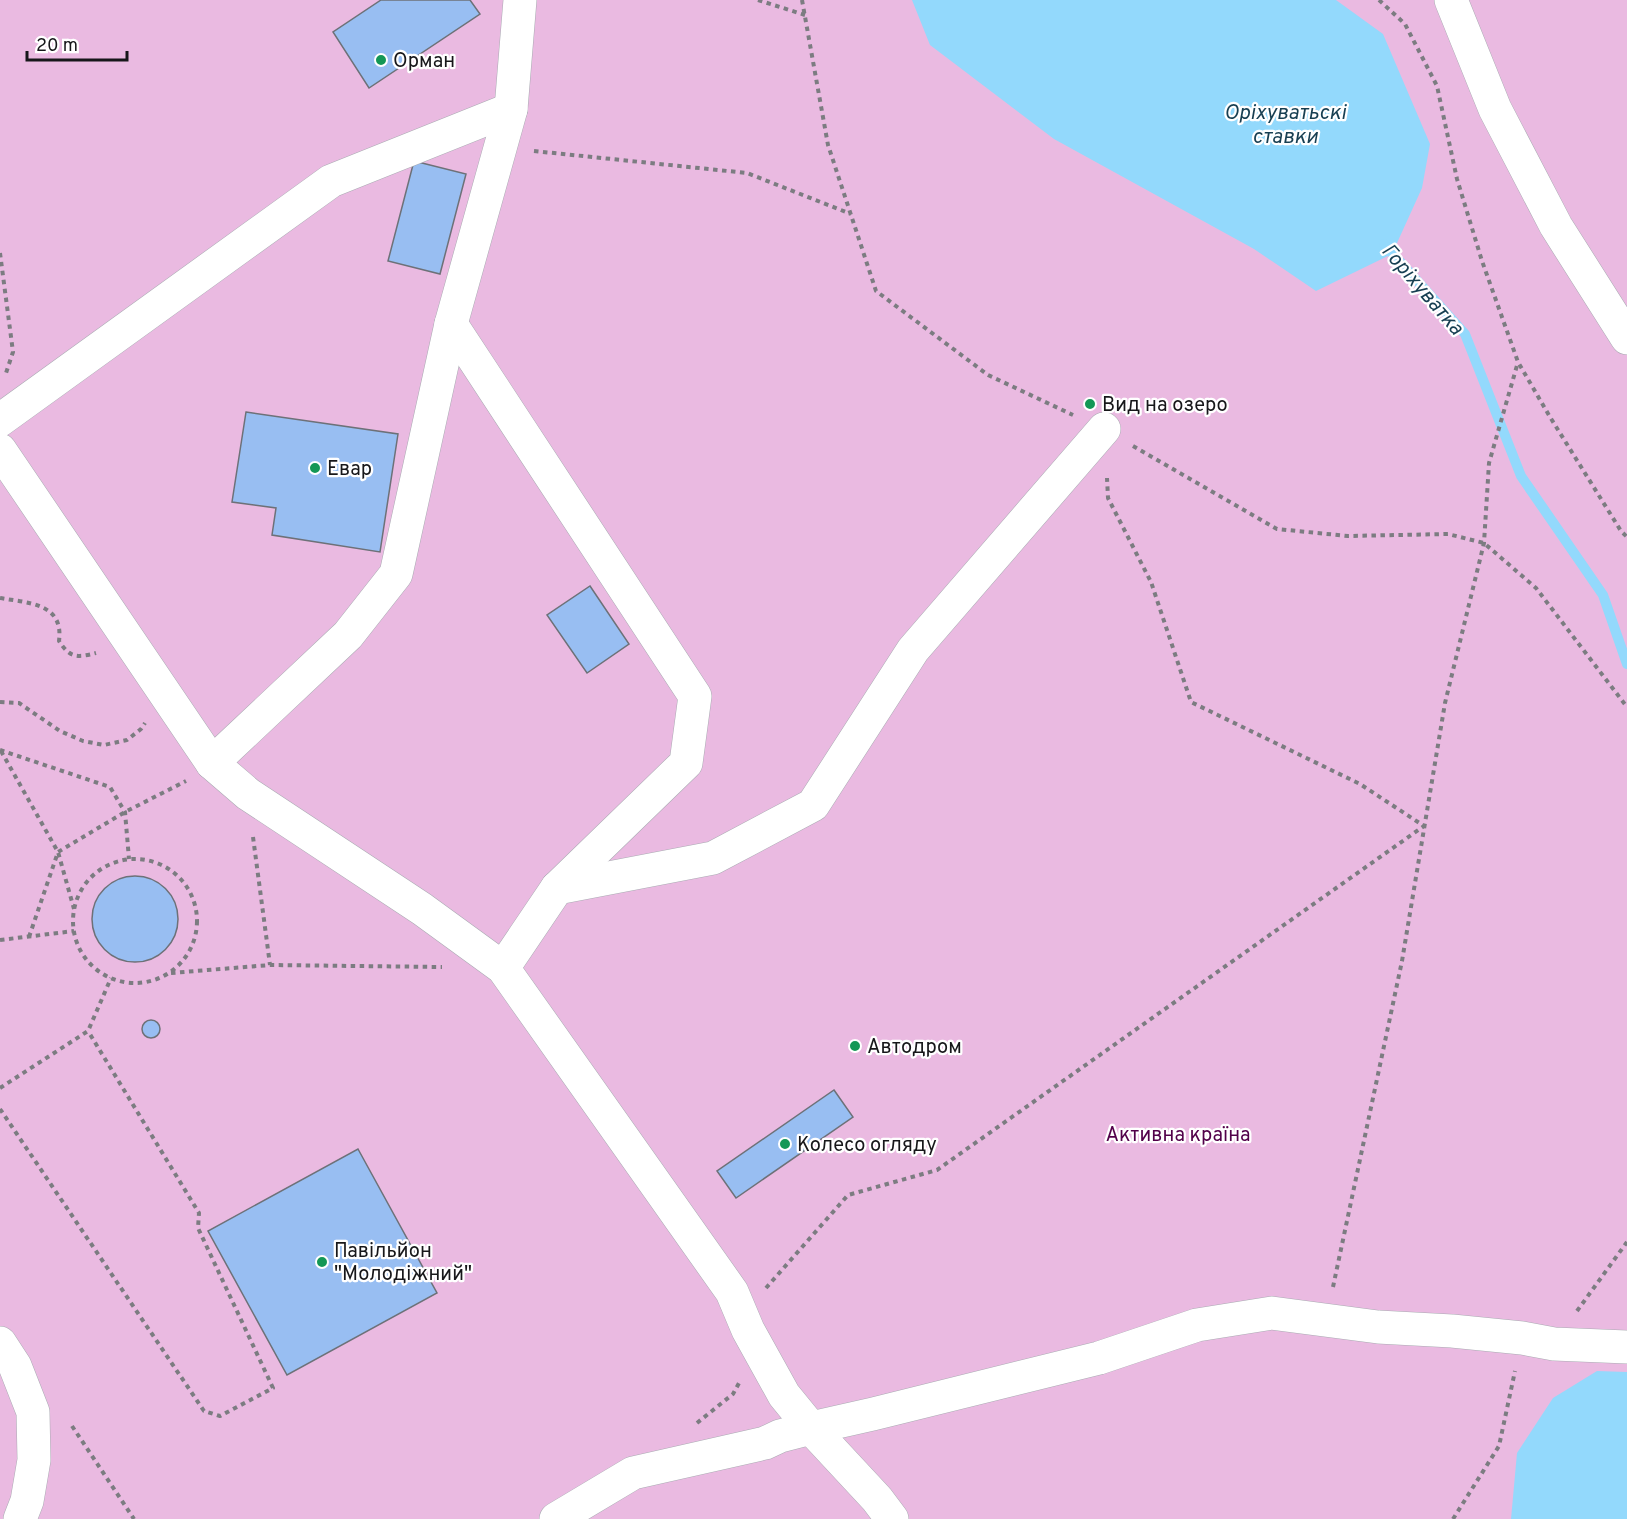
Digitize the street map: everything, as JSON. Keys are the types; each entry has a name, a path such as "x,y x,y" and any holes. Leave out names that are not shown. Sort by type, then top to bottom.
{"street":[{"path":"212,763 348,635 396,574 451,324 511,109 520,0"},
{"path":"1451,0 1495,109 1556,226 1627,338"},
{"path":"0,420 331,181 511,109"},
{"path":"451,324 695,696 686,763 557,888 503,968"},
{"path":"557,888 713,858 813,805 913,650 1104,429"},
{"path":"0,450 212,763 248,794 422,909 503,968 732,1292 758,1348 784,1395 811,1428 877,1499 892,1519"},
{"path":"556,1519 633,1473 765,1443 780,1436 811,1428 1099,1358 1197,1326 1272,1312 1378,1327 1452,1331 1538,1341 1627,1347"},
{"path":"0,1343 15,1365 33,1412 34,1460 27,1501 20,1519"}],"path":[{"path":"758,0 806,15"},
{"path":"802,0 828,145 876,291 988,375 1104,429 1277,529 1348,536 1448,534 1484,543 1536,588 1627,707"},
{"path":"1379,0 1405,24 1437,86 1457,179 1482,261 1518,362 1621,531 1627,537"},
{"path":"501,148 747,173 850,214"},
{"path":"0,253 13,352 3,380"},
{"path":"1326,1320 1402,961 1445,703 1484,543 1489,463 1518,362"},
{"path":"1104,429 1108,498 1151,582 1191,702 1360,784 1424,826"},
{"path":"0,598 31,603 45,609 56,618 60,630 59,641 66,652 79,657 100,651"},
{"path":"0,702 19,703 60,731 84,741 104,745 127,740 141,729 146,721"},
{"path":"0,750 110,787 125,812 129,859"},
{"path":"0,750 58,852 74,910 74,931 81,950 93,966 111,978 131,983 151,981 170,973 270,965 445,967"},
{"path":"29,937 58,852 125,812 192,778 212,763"},
{"path":"248,794 270,965"},
{"path":"742,1316 848,1195 937,1170 1424,826"},
{"path":"74,910 81,891 93,875 110,864 129,859 150,860 169,868 184,882 194,900 198,920 194,940 185,958 170,973"},
{"path":"0,940 74,931"},
{"path":"0,1088 88,1031 111,978"},
{"path":"0,1109 204,1411 220,1416 273,1388 198,1228 199,1213 88,1031"},
{"path":"1453,1519 1499,1446 1538,1341 1627,1242"},
{"path":"697,1423 733,1394 758,1348"},
{"path":"72,1426 134,1519"}],"green space":[{"name":"Активна країна","path":"0,0 1627,0 1627,1519 0,1519"}],"water":[{"name":"Оріхуватьскі ставки","path":"912,0 1336,0 1383,34 1430,144 1422,188 1392,254 1316,291 1254,249 1054,139 930,45"},
{"path":"1597,1371 1627,1372 1627,1519 1511,1519 1517,1453 1553,1398"}],"building":[{"name":"Орман","path":"381,0 470,0 480,14 369,88 333,32"},
{"path":"414,161 466,174 440,274 388,261"},
{"name":"Евар","path":"246,412 398,434 380,552 272,535 276,508 232,502"},
{"path":"590,586 629,644 587,673 547,615"},
{"path":"135,876 152,879 166,888 175,902 178,919 175,936 166,950 152,959 135,962 118,959 104,950 95,936 92,919 95,902 104,888 118,879"},
{"path":"147,1020 155,1020 160,1025 158,1036 147,1038 142,1033 142,1025"},
{"name":"Колесо огляду","path":"834,1090 853,1117 736,1198 717,1171"},
{"name":"Павільйон \"Молодіжний\"","path":"358,1149 437,1293 287,1375 208,1231"}],"waterway":[{"name":"Горіхуватка","path":"1384,244 1465,334 1521,476 1603,595 1627,664"}],"place":[{"name":"Орман","path":"381,60"},
{"name":"Вид на озеро","path":"1090,404"},
{"name":"Евар","path":"315,468"},
{"name":"Автодром","path":"855,1046"},
{"name":"Колесо огляду","path":"785,1144"},
{"name":"Павільйон \"Молодіжний\"","path":"322,1262"}]}
